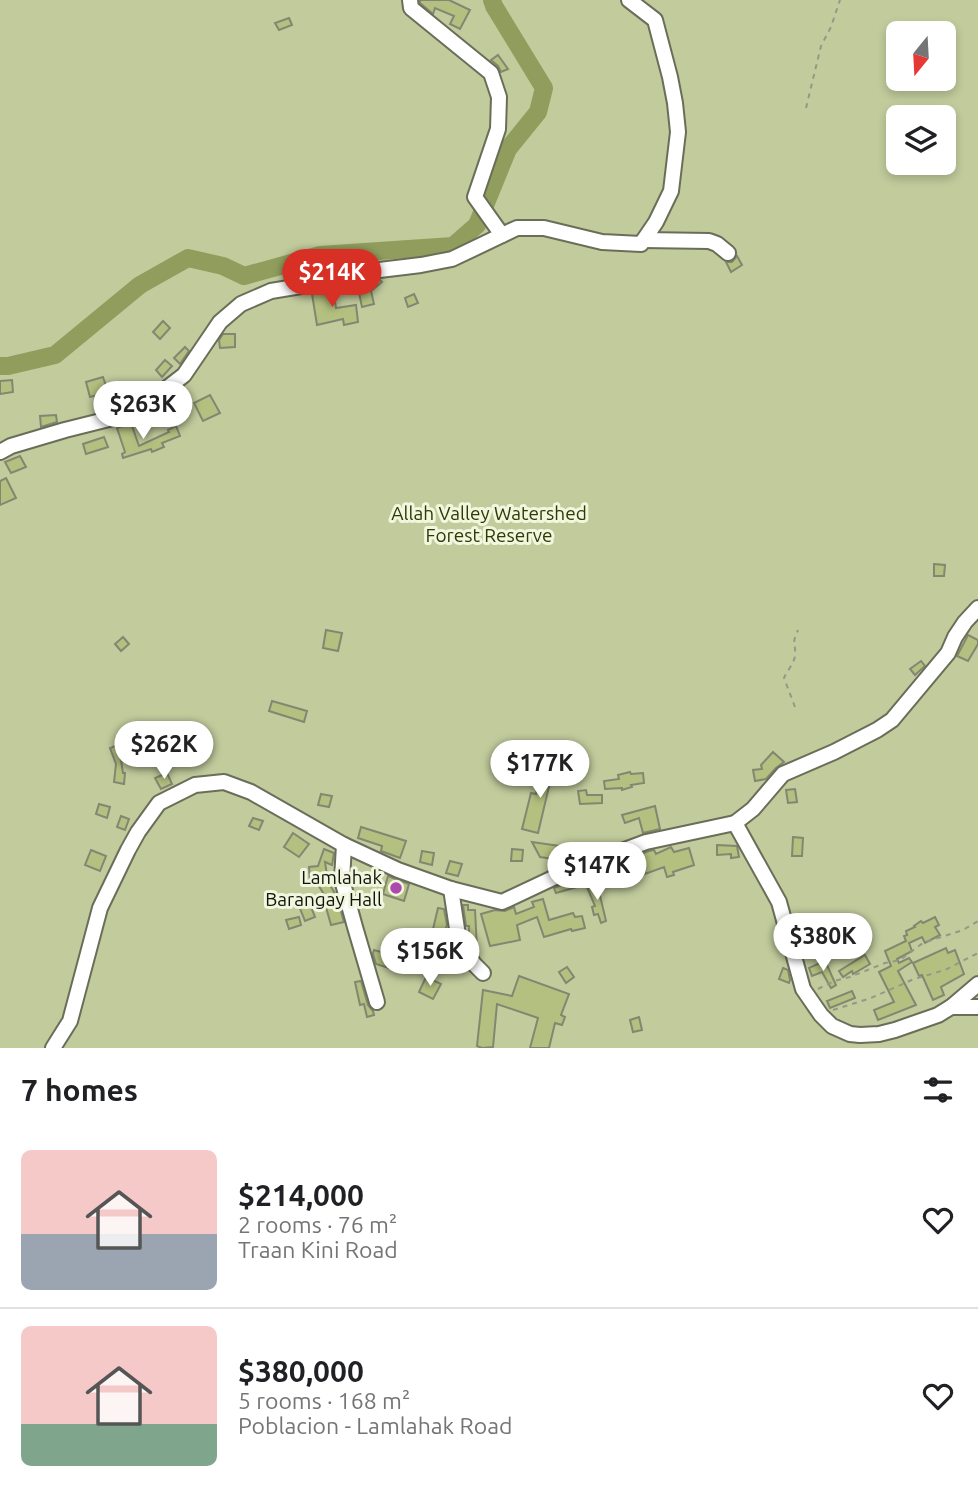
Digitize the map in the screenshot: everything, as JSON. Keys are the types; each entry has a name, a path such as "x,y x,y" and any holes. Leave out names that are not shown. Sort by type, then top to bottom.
{"street":[{"path":"410,0 411,8 491,73 499,97 498,129 475,197 502,235"},
{"path":"0,452 51,434 114,418 149,402 184,375 220,322 241,304 271,290 363,272 452,259 517,228 544,228 601,242 641,244 656,222 671,191 678,132 673,90 655,20 629,0"},
{"path":"643,240 704,240 717,244 728,253"},
{"path":"53,1048 70,1021 100,908 132,841 159,803 194,785 224,782 251,792 344,845 398,870 450,889 502,902 568,871 646,842 735,824 783,774 834,752 892,720 948,653 965,622 978,608"},
{"path":"735,824 779,902 803,989 821,1015 840,1031 869,1035 923,1021 938,1016 978,985"},
{"path":"344,845 342,880 377,1002"},
{"path":"450,889 459,942 483,973"},
{"path":"951,1007 978,1007"}],"path":[{"path":"806,108 821,46 840,0"},
{"path":"795,707 784,678 795,659 793,641 798,630"},
{"path":"803,989 818,989 885,963 900,960 923,943 963,930 978,921"},
{"path":"821,1015 945,970 978,953"}],"green space":[{"name":"Allah Valley Watershed Forest Reserve","path":"0,0 978,0 978,1048 0,1048"}],"building":[{"path":"420,0 449,0 470,10 460,29 450,24 454,16 435,8 433,14"},
{"path":"289,18 292,25 279,30 275,23"},
{"path":"498,55 508,69 501,72 491,60"},
{"path":"737,256 742,265 731,272 726,262 732,262"},
{"path":"382,282 371,291 374,304 362,307 357,283"},
{"path":"333,289 336,308 356,305 358,322 344,325 343,319 317,325 312,294"},
{"path":"414,294 418,303 408,307 405,298"},
{"path":"163,321 170,328 160,339 153,332"},
{"path":"223,334 235,334 235,347 220,348 219,340"},
{"path":"185,347 189,351 180,364 174,358"},
{"path":"165,360 172,366 162,377 156,370"},
{"path":"103,377 108,392 90,397 86,382"},
{"path":"12,380 13,392 0,394 0,381"},
{"path":"210,395 220,413 203,421 194,403"},
{"path":"56,415 57,422 41,427 40,416"},
{"path":"131,423 139,446 176,426 180,436 162,443 164,447 152,452 151,449 123,458 122,454 125,452 117,428"},
{"path":"104,437 108,447 86,454 83,444"},
{"path":"20,456 26,467 11,473 5,462"},
{"path":"6,478 16,498 0,505 0,481"},
{"path":"934,564 945,565 944,576 934,576"},
{"path":"326,630 342,633 338,651 323,648"},
{"path":"968,635 978,640 978,644 968,661 957,656"},
{"path":"123,637 129,644 121,651 115,644"},
{"path":"921,661 925,666 915,675 910,669"},
{"path":"272,701 307,711 304,722 269,711"},
{"path":"118,745 125,773 124,784 114,782 116,764 110,748"},
{"path":"773,752 784,762 766,779 755,781 753,770 762,769 761,765"},
{"path":"549,763 562,768 557,780 551,778 538,833 522,829 531,793 536,794 539,780"},
{"path":"167,773 172,784 161,789 155,778"},
{"path":"643,773 644,783 622,790 605,789 604,781 619,779 618,775"},
{"path":"795,789 797,802 788,803 786,790"},
{"path":"586,790 587,795 602,795 602,803 580,804 578,791"},
{"path":"321,794 332,796 329,807 318,805"},
{"path":"99,804 110,807 107,818 96,814"},
{"path":"655,806 660,829 643,833 639,818 625,823 622,815"},
{"path":"121,816 129,819 125,830 117,827"},
{"path":"253,818 263,821 259,830 249,826"},
{"path":"361,827 406,841 400,858 381,851 382,846 358,838"},
{"path":"293,833 309,844 299,857 284,847"},
{"path":"793,837 803,838 802,856 792,856"},
{"path":"532,842 574,848 572,859 567,861 540,857"},
{"path":"717,845 737,846 739,857 731,858 731,854 717,855"},
{"path":"671,847 674,852 689,848 694,865 673,872 674,875 667,877 664,867 645,874 644,870 638,872 636,866 619,868 617,863 649,851 654,850 656,854"},
{"path":"324,849 334,853 332,865 325,862 328,882 336,895 344,922 331,925 324,900 327,899 315,880 310,880 309,867 318,866"},
{"path":"512,849 523,850 522,861 511,861"},
{"path":"91,850 106,856 100,871 85,865"},
{"path":"422,851 434,853 432,865 420,862"},
{"path":"450,861 462,864 458,876 446,873"},
{"path":"606,870 609,880 601,883 597,872"},
{"name":"Lamlahak Barangay Hall","path":"388,876 409,884 404,901 383,894"},
{"path":"575,879 577,887 556,893 554,888"},
{"path":"597,883 606,921 601,923 598,914 594,915 592,907 595,906 587,887"},
{"path":"543,899 549,920 573,913 575,917 582,916 585,928 544,937 537,917 517,925 520,940 490,946 481,914 514,907 516,914 534,907 532,902"},
{"path":"309,902 315,917 305,921 299,906"},
{"path":"463,905 468,905 468,910 475,910 477,948 469,940 469,926 466,926"},
{"path":"438,908 444,909 447,925 434,968 421,964 430,942"},
{"path":"299,917 301,925 289,929 286,920"},
{"path":"935,917 939,925 935,927 940,935 925,943 922,937 909,943 912,951 897,959 899,963 909,958 912,962 898,971 916,1005 878,1020 874,1010 894,1002 879,972 891,966 885,951 906,941 906,931 921,921 923,923"},
{"path":"946,948 948,953 955,950 964,974 941,987 944,995 933,1000 922,975 919,976 913,963"},
{"path":"374,950 406,959 403,968 376,964"},
{"path":"865,955 870,964 843,977 839,971"},
{"path":"826,963 836,985 831,988 822,972 812,976 809,968"},
{"path":"567,967 574,977 566,983 559,972"},
{"path":"783,968 788,970 789,983 779,979"},
{"path":"519,976 569,994 561,1015 565,1017 562,1025 555,1023 549,1048 530,1048 538,1018 497,1004 493,1047 477,1046 483,990 512,996"},
{"path":"426,977 441,984 433,999 419,992"},
{"path":"361,981 374,1015 367,1017 364,1004 360,1005 355,982"},
{"path":"852,991 855,998 830,1008 827,1001"},
{"path":"639,1017 642,1030 633,1032 630,1020"}],"waterway":[{"path":"0,366 55,355 140,285 188,258 223,266 244,276 320,255 453,246 477,225 508,149 538,112 544,88 492,0"}],"place":[{"name":"Lamlahak Barangay Hall","path":"396,888"}]}
